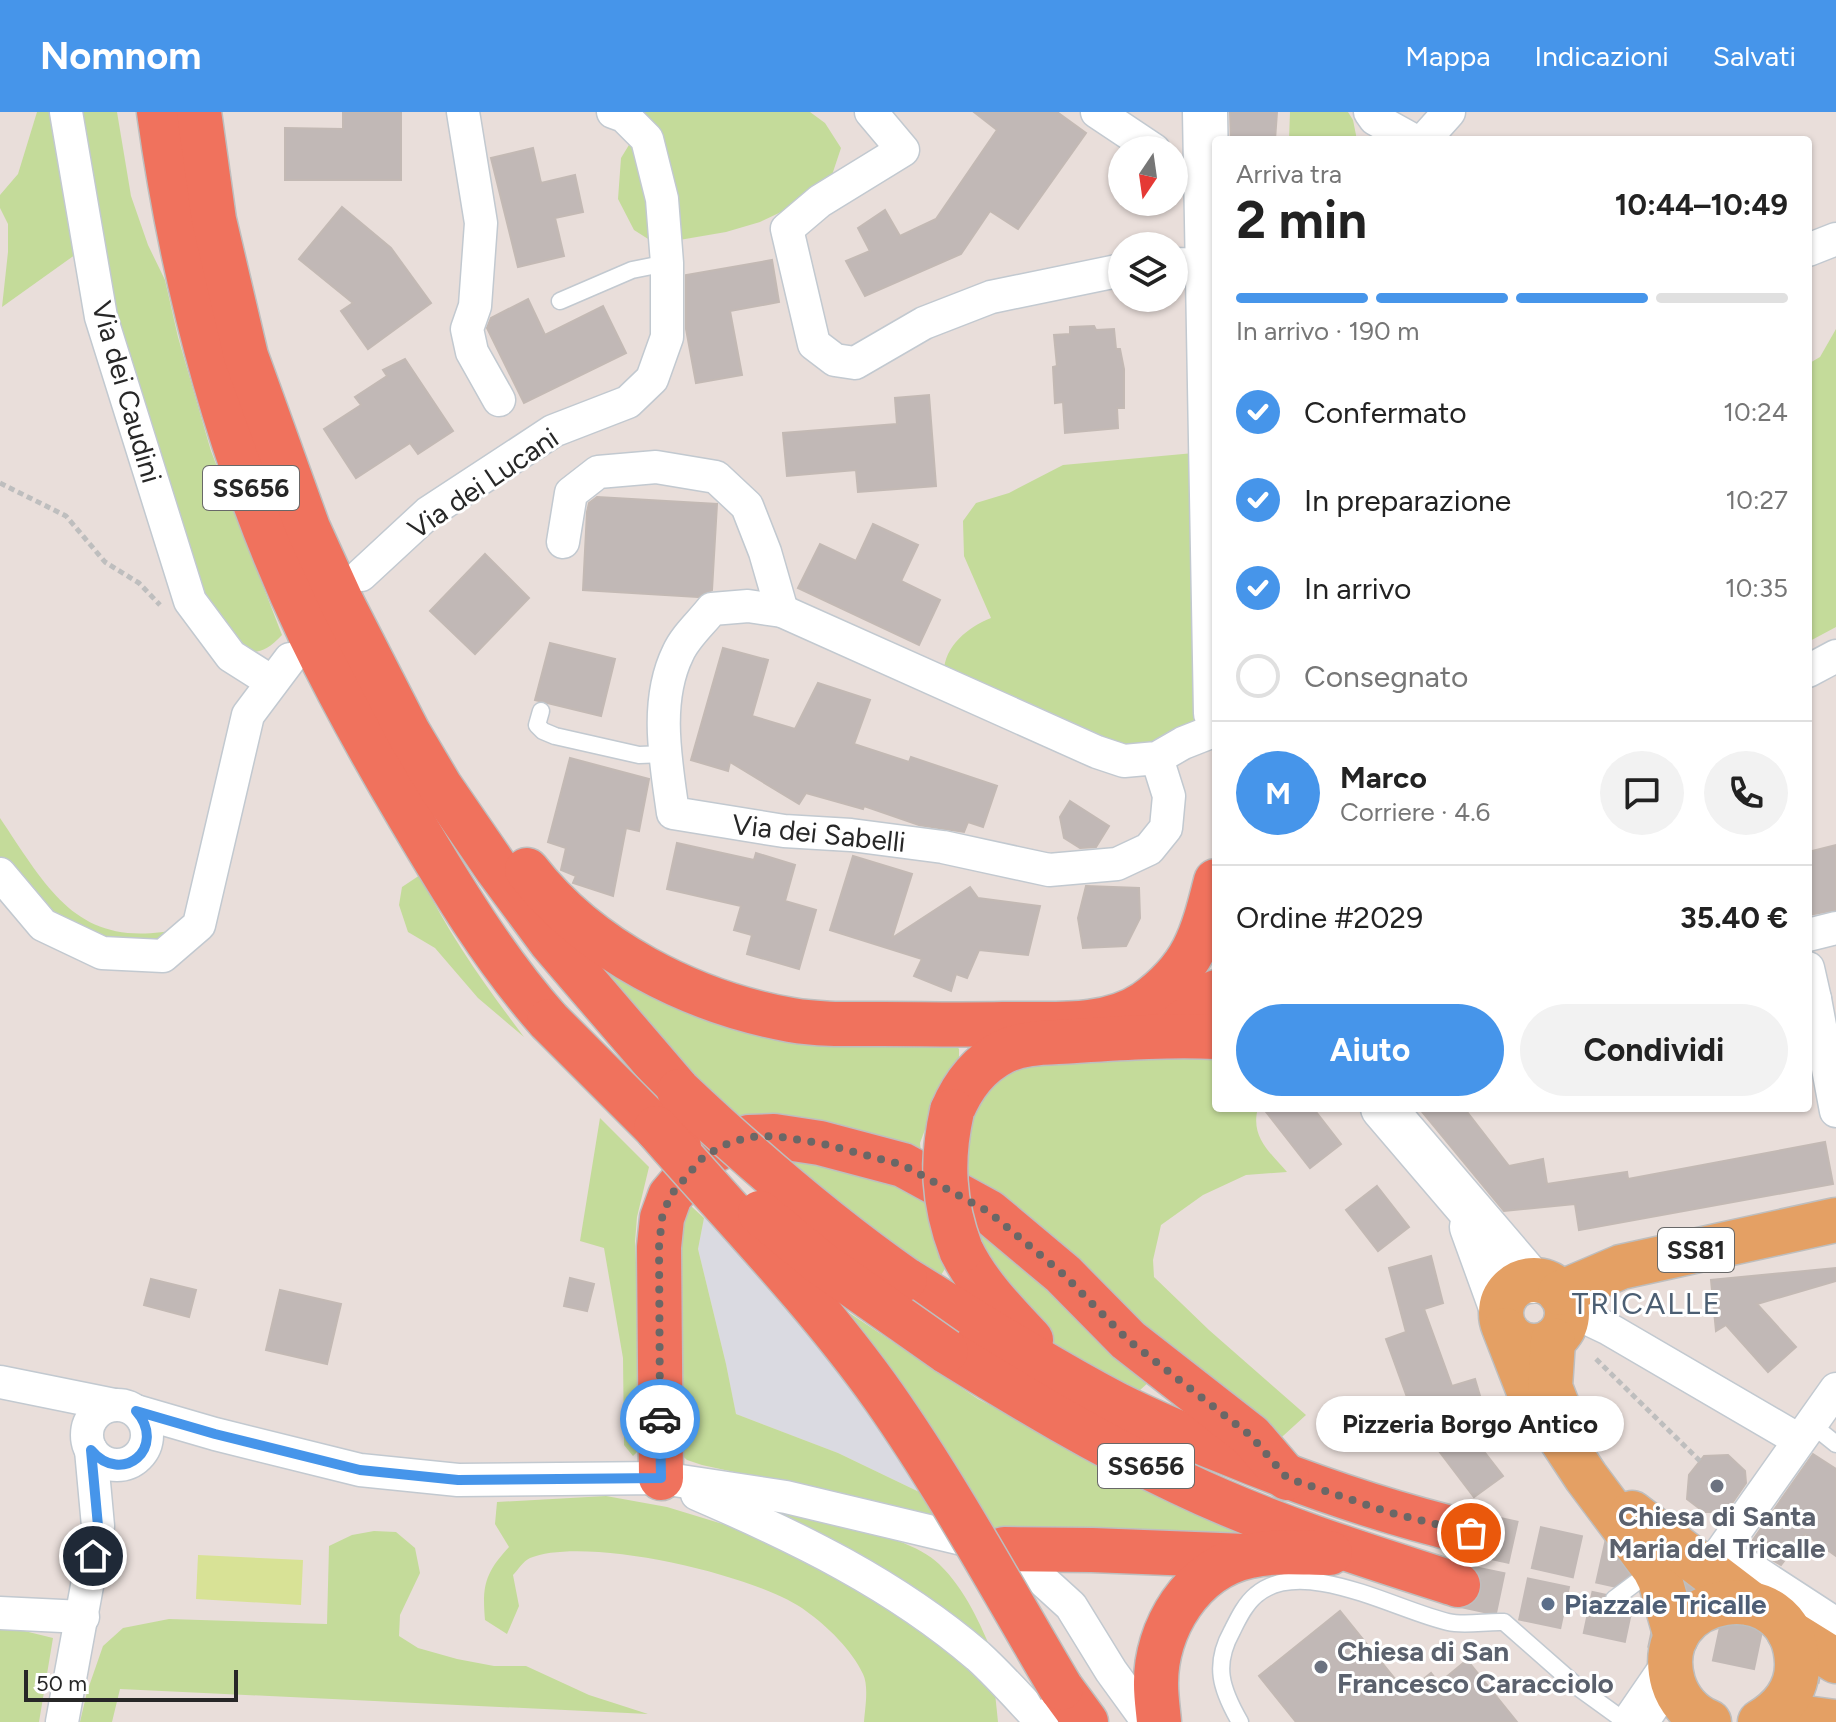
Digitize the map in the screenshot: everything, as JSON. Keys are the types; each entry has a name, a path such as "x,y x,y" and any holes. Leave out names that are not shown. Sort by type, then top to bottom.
{"highway":[{"name":"SS656","path":"159,112 177,226 202,337 242,463 278,559 331,676 407,812 487,942 549,1021 656,1128 818,1261 946,1351 1107,1447 1181,1484 1360,1554 1458,1585"},
{"name":"SS656","path":"199,112 214,220 246,356 308,528 343,605 408,732 440,786 551,942 679,1091 731,1141 802,1201 905,1279 1062,1375 1119,1406 1287,1478 1388,1512 1471,1533"},
{"path":"440,786 494,826 539,884 566,912 606,945 654,972 713,998 751,1011 793,1020 832,1024 962,1025 1083,1022 1113,1018 1143,1004 1189,961 1203,931 1212,896"},
{"path":"1165,1035 1192,1016 1212,996"},
{"path":"1062,1375 985,1289 961,1250 945,1196 945,1153 952,1111 969,1078 987,1061 1027,1044 1165,1035 1212,1037"},
{"path":"656,1128 816,1309 884,1397 934,1473 1051,1705 1086,1722"},
{"path":"661,1478 659,1247 662,1218 670,1196 704,1156 749,1137 774,1136 820,1143 903,1165 989,1212 1063,1274 1128,1340 1251,1436 1287,1478"},
{"path":"1004,1549 1247,1556 1281,1552 1360,1554"},
{"path":"1159,1722 1156,1684 1159,1657 1183,1599 1206,1576 1247,1556"}],"main road":[{"path":"1205,112 1190,165 1201,248 1212,589"},
{"path":"1386,1112 1463,1203 1540,1313 1550,1387 1586,1477 1654,1568 1660,1580 1676,1690 1687,1707 1709,1722"},
{"name":"SS81","path":"1540,1313 1621,1267 1836,1220"},
{"path":"1586,1477 1709,1560 1750,1603 1772,1614 1789,1632 1836,1661"},
{"path":"1635,1722 1689,1619 1707,1607 1728,1601 1750,1603"},
{"path":"1789,1632 1796,1648 1798,1666 1795,1684 1787,1700 1804,1715"}],"street":[{"name":"Via dei Caudini","path":"0,874 43,925 102,953 163,956 199,925 248,715 281,671 231,656 190,601 101,317 66,112"},
{"path":"463,112 481,223 475,306 467,329 472,352 499,400"},
{"name":"Via dei Lucani","path":"361,575 428,513 553,431 628,402 652,379 667,337 667,263 662,199 647,139 624,116 613,112"},
{"path":"871,112 903,150 820,201 787,229 814,344 835,360 855,363 924,323 991,297 1108,273"},
{"path":"1097,112 1133,136"},
{"path":"1370,112 1375,119 1406,136"},
{"path":"1428,136 1449,112"},
{"path":"1812,248 1836,239"},
{"path":"563,542 571,493 598,472 656,467 716,477 747,506 765,552 782,611"},
{"name":"Via dei Sabelli","path":"1157,758 1169,796 1166,828 1149,849 1117,864 1049,870 943,847 851,835 784,831 673,813 665,754 666,688 678,652 712,609 748,606 782,611 1097,752 1124,761 1157,758 1212,732"},
{"path":"1812,669 1836,656"},
{"path":"1812,934 1836,928"},
{"path":"1812,998 1836,1111"},
{"path":"1540,1313 1607,1328 1816,1436"},
{"path":"12,1386 125,1408 360,1470 458,1480 661,1478 786,1497 1004,1549 1071,1606 1111,1671 1148,1722"},
{"path":"12,1386 68,1417 105,1462 114,1465 137,1458 164,1444 215,1434"},
{"path":"1836,1389 1816,1436 1709,1560 1750,1568 1836,1624"},
{"path":"62,1722 98,1526 87,1429 97,1413 125,1408"},
{"path":"98,1526 148,1436 146,1427 125,1408"},
{"path":"661,1478 850,1565 889,1589 979,1657 1051,1705"},
{"path":"0,1613 83,1617"}],"lane":[{"path":"560,301 632,270 667,263"},
{"path":"541,711 537,725 555,736 639,755 665,754"},
{"path":"1614,1599 1654,1568"},
{"path":"1240,1722 1220,1676 1222,1648 1242,1611 1256,1595 1279,1581 1351,1589 1452,1623 1504,1622 1597,1702 1626,1722"}],"path":[{"path":"0,483 66,516 105,562 139,583 169,615"},
{"path":"1540,1313 1599,1362 1700,1461"}],"shaded area":[{"path":"704,1218 723,1225 760,1260 938,1501 838,1453 736,1414 698,1249"}],"green space":[{"path":"37,112 61,112 86,247 2,307 8,224 0,208 0,195 18,174"},
{"path":"68,112 117,112 131,196 148,245 165,280 211,451 282,635 263,650 255,652 239,647 214,624 115,344"},
{"path":"643,112 810,112 825,123 841,148 830,181 798,204 760,222 726,232 656,244 634,230 618,199 621,158 643,122"},
{"path":"1290,112 1348,112 1356,136 1289,136"},
{"path":"1836,329 1836,627 1812,640 1812,362 1820,357"},
{"path":"1194,453 1201,728 1152,754 1116,751 944,674 948,655 958,639 991,618 964,556 963,521 976,503 1009,493 1063,465"},
{"path":"0,818 53,893 94,924 119,932 148,933 184,928 144,951 57,925 20,886 0,857"},
{"path":"420,875 455,938 524,1037 478,998 435,948 408,932 399,905 402,887"},
{"path":"594,965 954,1043 959,1049 959,1061 930,1116 920,1143 923,1171 744,1129 694,1078"},
{"path":"1212,1056 1212,1112 1257,1112 1259,1136 1287,1172 1246,1175 1203,1195 1161,1225 1153,1260 1154,1277 1306,1415 1272,1446 969,1196 963,1105 976,1087 1040,1060"},
{"path":"600,1118 649,1167 637,1217 635,1242 645,1444 633,1456 624,1445 623,1358 604,1248 580,1241"},
{"path":"771,1146 924,1185 948,1264 936,1283"},
{"path":"679,1195 704,1218 698,1249 736,1414 838,1453 938,1501 952,1522 702,1465 687,1460 678,1452"},
{"path":"984,1217 1150,1381 1139,1391 1116,1383 1050,1346 961,1230"},
{"path":"827,1298 978,1399 1163,1495 1240,1522 1250,1540 986,1540"},
{"path":"606,1496 667,1507 762,1536 908,1621 970,1668 995,1693 998,1722 864,1722 866,1691 863,1674 846,1647 822,1624 783,1597 712,1572 671,1562 590,1552 556,1552 530,1558 513,1575 519,1606 507,1634 485,1620 487,1580 509,1547 495,1524 497,1502"},
{"path":"756,1508 860,1529 925,1553 949,1574 965,1596 995,1658"},
{"path":"374,1531 396,1532 415,1548 420,1573 400,1615 399,1636 418,1648 457,1659 494,1666 526,1666 589,1695 648,1714 120,1689 112,1722 80,1722 103,1646 123,1628 169,1619 327,1624 329,1546 352,1535"},
{"path":"198,1555 303,1560 301,1605 196,1599"},
{"path":"0,1625 53,1638 39,1722 0,1722"}],"building":[{"path":"343,112 401,112 401,180 285,180 285,128 343,129"},
{"path":"974,112 1057,112 1086,133 1018,229 990,211 961,254 865,296 846,261 870,251 858,228 885,210 900,236 936,219 997,130"},
{"path":"1230,112 1277,112 1275,136 1231,136"},
{"path":"533,148 541,183 575,175 583,212 555,218 564,256 518,267 491,158"},
{"path":"342,207 391,248 431,303 368,349 341,311 353,303 299,259"},
{"path":"772,260 779,302 730,311 742,375 696,383 686,329 686,275"},
{"path":"528,299 545,335 603,306 626,353 524,403 487,328 491,318"},
{"path":"1094,326 1096,330 1114,329 1116,349 1120,349 1124,369 1124,408 1117,408 1118,428 1065,433 1063,402 1055,403 1053,367 1057,366 1054,335 1070,334 1070,327"},
{"path":"405,359 453,431 418,454 410,443 356,478 324,429 361,405 355,397 387,376 383,370"},
{"path":"929,395 936,486 858,492 856,470 787,476 783,433 897,424 895,398"},
{"path":"597,497 717,504 712,590 698,597 583,590 587,512 589,503"},
{"path":"873,524 918,545 901,581 940,600 919,645 798,588 820,544 856,561"},
{"path":"485,554 529,598 475,654 430,611"},
{"path":"550,643 615,659 601,716 535,700"},
{"path":"723,648 768,660 752,716 795,729 818,683 870,700 854,744 909,762 911,757 997,786 983,827 968,822 964,832 919,825 864,806 863,809 806,793 799,804 730,762 728,771 691,760"},
{"path":"570,758 649,779 639,831 626,828 613,896 573,883 576,876 561,870 566,848 548,842"},
{"path":"1070,801 1109,826 1096,847 1080,848 1064,838 1060,817"},
{"path":"677,843 754,860 756,853 795,865 785,901 816,910 799,969 747,954 752,935 734,930 741,906 667,889"},
{"path":"1836,845 1836,910 1812,914 1812,851"},
{"path":"853,856 912,874 892,938 970,887 978,898 1040,906 1028,955 979,950 967,978 956,974 951,991 914,976 922,959 830,930"},
{"path":"1086,886 1139,888 1140,918 1126,946 1083,948 1078,918"},
{"path":"1266,1112 1316,1112 1341,1144 1310,1168"},
{"path":"1422,1112 1467,1112 1509,1166 1543,1159 1547,1184 1627,1172 1628,1179 1825,1142 1833,1184 1579,1230 1575,1204 1504,1211"},
{"path":"1377,1186 1409,1227 1378,1251 1346,1210"},
{"path":"1431,1256 1443,1303 1424,1309 1452,1386 1475,1379 1486,1416 1462,1423 1503,1476 1474,1497 1426,1434 1387,1446 1376,1409 1408,1400 1386,1339 1406,1332 1389,1268"},
{"path":"1836,1268 1836,1281 1757,1304 1796,1347 1768,1372 1726,1325 1716,1331 1711,1280"},
{"path":"570,1278 594,1284 587,1311 564,1306"},
{"path":"151,1279 196,1290 189,1317 144,1305"},
{"path":"280,1290 341,1304 327,1364 266,1350"},
{"path":"1813,1454 1836,1469 1836,1556 1805,1534 1781,1565 1748,1547"},
{"name":"Chiesa di Santa Maria del Tricalle","path":"1728,1455 1745,1471 1746,1483 1726,1512 1704,1512 1687,1499 1689,1475 1704,1456"},
{"name":"Chiesa di San Francesco Caracciolo","path":"1340,1611 1399,1684 1401,1682 1409,1691 1431,1673 1439,1683 1467,1660 1517,1722 1296,1722 1259,1676"}],"tunnel":[{"path":"1471,1533 1744,1594"},
{"path":"1458,1585 1831,1664"}],"way so far":[{"path":"660,1419 659,1247 662,1218 670,1196 704,1156 749,1137 774,1136 820,1143 903,1165 989,1212 1063,1274 1128,1340 1251,1436 1287,1478 1410,1519 1471,1533"}],"place":[{"name":"Chiesa di Santa Maria del Tricalle","path":"1717,1486"},
{"name":"Pizzeria Borgo Antico","path":"1471,1533"},
{"name":"Piazzale Tricalle","path":"1548,1604"},
{"name":"Chiesa di San Francesco Caracciolo","path":"1321,1667"}],"district":[{"name":"TRICALLE","path":"1647,1304"}],"route":[{"path":"93,1556 98,1526 91,1450 97,1457 114,1465 123,1465 137,1458 148,1436 136,1411 360,1470 458,1480 661,1478 660,1419"}]}
